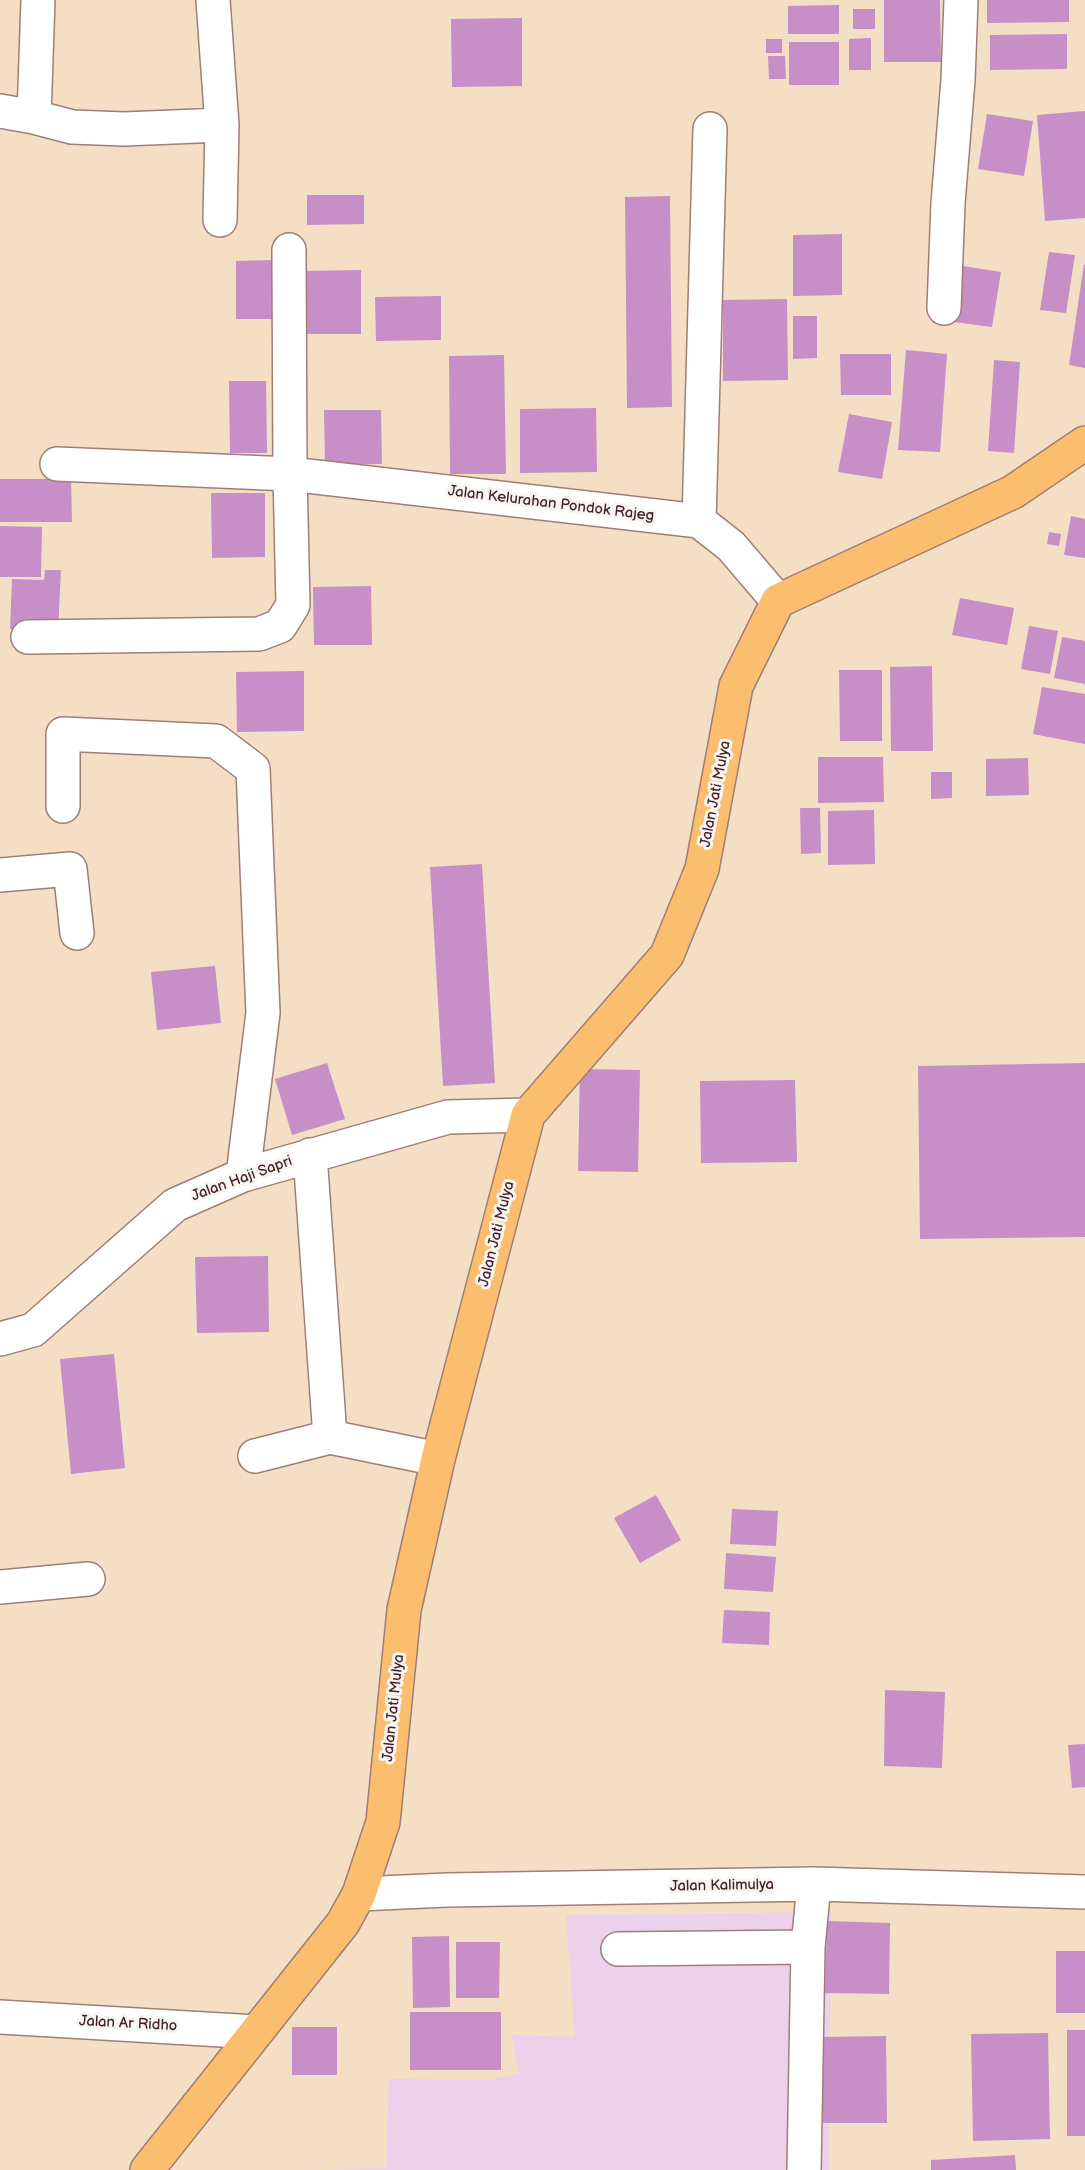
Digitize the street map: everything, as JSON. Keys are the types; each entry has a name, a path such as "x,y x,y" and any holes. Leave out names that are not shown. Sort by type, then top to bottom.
{"main road":[{"path":"778,601 1013,492 1072,452"},
{"name":"Jalan Jati Mulya","path":"147,2170 343,1923 359,1894 383,1822 404,1610 438,1459 528,1115 667,955 702,869 736,686 778,601"}],"street":[{"path":"34,117 38,0"},
{"path":"213,0 222,125 220,220"},
{"path":"944,308 961,0"},
{"path":"0,111 72,127 124,129 222,125"},
{"path":"710,129 699,521 731,546 778,601"},
{"path":"28,637 259,634 280,626 293,605 289,250"},
{"name":"Jalan Kelurahan Pondok Rajeg","path":"57,464 290,474 699,521"},
{"path":"63,806 63,734 216,741 253,770 263,1013 243,1175"},
{"path":"0,875 69,869 77,933"},
{"name":"Jalan Haji Sapri","path":"0,1339 33,1330 175,1205 243,1175 448,1117 528,1115"},
{"path":"310,1155 330,1437"},
{"path":"255,1456 330,1437 438,1459"},
{"path":"0,1587 88,1579"},
{"path":"804,2170 808,1947 814,1884"},
{"name":"Jalan Kalimulya","path":"359,1894 447,1890 814,1884 1085,1892"},
{"path":"618,1949 808,1947"},
{"name":"Jalan Ar Ridho","path":"0,2017 256,2032"}],"shaded area":[{"path":"831,1912 829,2170 312,2170 386,2168 389,2079 491,2080 519,2073 512,2035 575,2037 566,1915"}],"building":[{"path":"884,0 940,0 941,62 884,62"},
{"path":"987,0 1069,0 1069,22 987,23"},
{"path":"839,5 839,34 788,34 788,6"},
{"path":"853,9 875,9 875,29 853,29"},
{"path":"522,18 522,86 452,87 451,19"},
{"path":"1067,34 1067,69 990,70 990,35"},
{"path":"871,38 871,70 849,70 849,39"},
{"path":"766,39 782,39 782,53 766,53"},
{"path":"789,42 839,42 839,85 789,85"},
{"path":"768,56 785,56 786,79 769,79"},
{"path":"1085,111 1085,218 1045,221 1037,115"},
{"path":"987,114 1033,121 1024,176 978,169"},
{"path":"307,195 364,195 364,224 307,225"},
{"path":"670,196 672,407 627,408 625,197"},
{"path":"842,234 842,295 793,296 793,235"},
{"path":"1049,252 1075,255 1066,313 1040,310"},
{"path":"272,260 273,319 236,319 236,261"},
{"path":"1085,265 1085,368 1069,365"},
{"path":"963,266 1001,272 992,327 954,322"},
{"path":"361,270 361,334 300,334 299,271"},
{"path":"441,296 441,340 376,341 375,297"},
{"path":"787,299 788,380 723,381 723,300"},
{"path":"793,316 817,316 817,358 793,359"},
{"path":"906,350 947,354 940,452 898,450"},
{"path":"840,354 891,354 891,395 841,395"},
{"path":"504,355 506,474 450,474 449,356"},
{"path":"994,360 1020,362 1014,453 988,451"},
{"path":"229,381 266,381 267,453 230,453"},
{"path":"596,408 597,472 520,473 520,409"},
{"path":"324,410 381,410 382,464 325,465"},
{"path":"849,414 892,422 882,479 838,472"},
{"path":"0,479 71,479 72,522 0,522"},
{"path":"211,493 265,493 265,557 212,558"},
{"path":"1071,516 1085,519 1085,558 1064,555"},
{"path":"0,526 42,527 41,577 0,577"},
{"path":"1049,532 1061,534 1059,546 1047,544"},
{"path":"45,570 61,570 58,631 10,629 12,579 44,580"},
{"path":"371,586 372,645 314,645 313,587"},
{"path":"960,598 1014,608 1007,645 952,635"},
{"path":"1029,626 1058,631 1050,674 1021,669"},
{"path":"1062,637 1085,641 1085,684 1054,678"},
{"path":"932,666 933,751 891,751 890,667"},
{"path":"839,670 882,670 882,741 840,741"},
{"path":"304,671 304,731 237,732 236,672"},
{"path":"1042,687 1085,694 1085,744 1033,734"},
{"path":"818,757 883,757 884,802 818,803"},
{"path":"1028,758 1029,795 986,796 986,759"},
{"path":"931,772 952,772 952,798 931,799"},
{"path":"800,808 820,808 821,853 801,854"},
{"path":"874,810 875,864 828,865 828,811"},
{"path":"482,864 495,1083 443,1086 430,867"},
{"path":"215,966 221,1023 157,1030 151,972"},
{"path":"327,1063 345,1119 292,1135 275,1079"},
{"path":"1085,1063 1085,1237 920,1239 918,1066"},
{"path":"580,1069 640,1070 638,1172 578,1171"},
{"path":"795,1080 797,1162 701,1163 700,1081"},
{"path":"268,1256 269,1332 197,1333 195,1257"},
{"path":"114,1354 125,1468 71,1474 60,1359"},
{"path":"656,1495 681,1540 640,1563 614,1518"},
{"path":"732,1509 778,1511 776,1546 730,1544"},
{"path":"726,1553 776,1557 773,1592 724,1589"},
{"path":"724,1610 770,1612 769,1645 722,1643"},
{"path":"885,1690 945,1692 942,1768 884,1766"},
{"path":"1085,1744 1085,1787 1072,1788 1068,1745"},
{"path":"827,1921 890,1923 889,1994 825,1993"},
{"path":"449,1936 450,2007 413,2008 412,1937"},
{"path":"456,1942 500,1942 499,1998 456,1998"},
{"path":"1056,1951 1085,1951 1085,2013 1056,2013"},
{"path":"410,2012 501,2012 501,2070 410,2070"},
{"path":"292,2027 337,2027 337,2075 292,2075"},
{"path":"1067,2030 1085,2030 1085,2136 1067,2136"},
{"path":"1048,2033 1050,2139 973,2141 971,2034"},
{"path":"886,2036 887,2123 823,2123 822,2037"},
{"path":"1015,2155 1016,2170 931,2170 931,2160"}]}
